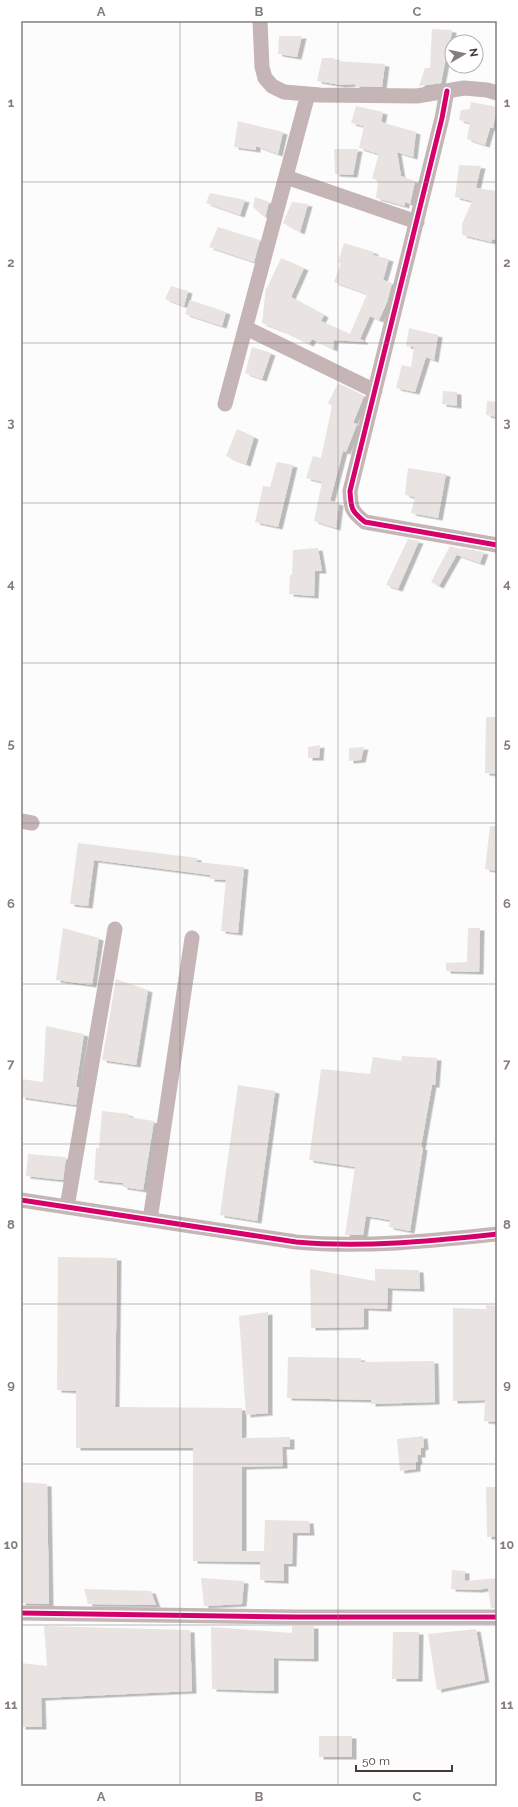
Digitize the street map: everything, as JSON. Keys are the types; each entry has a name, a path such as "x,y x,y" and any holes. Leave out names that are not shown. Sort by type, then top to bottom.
{"street":[{"path":"260,21 262,67 265,78 272,86 284,92 308,94 417,96 464,88 487,90 497,93"},
{"path":"447,91 417,222 350,491 351,508 356,515 365,522 497,546"},
{"path":"225,404 308,94"},
{"path":"286,177 417,222"},
{"path":"246,328 375,391"},
{"path":"67,1208 115,929"},
{"path":"150,1220 192,938"},
{"path":"21,1200 296,1242 322,1244 357,1245 403,1243 497,1234"},
{"path":"21,1613 295,1617 497,1617"}],"building":[{"path":"432,29 452,30 451,34 444,34 444,68 441,83 419,86 425,68 430,68"},
{"path":"279,36 302,36 297,57 278,54"},
{"path":"322,58 335,58 335,61 385,64 382,87 355,86 355,84 341,85 317,81"},
{"path":"471,102 497,107 493,128 490,128 485,145 467,139 470,123 459,120 461,110 470,109"},
{"path":"356,106 383,112 381,122 416,132 413,157 397,152 401,176 415,181 410,204 405,202 405,206 376,198 378,181 372,178 379,154 359,148 364,126 351,123"},
{"path":"238,121 283,132 278,154 256,146 256,150 234,147"},
{"path":"334,149 358,149 353,175 335,174"},
{"path":"459,165 481,166 476,188 497,191 497,240 492,239 492,242 462,235 462,224 472,201 455,197"},
{"path":"210,193 245,200 240,215 206,203"},
{"path":"255,197 269,202 265,218 253,207"},
{"path":"292,202 308,204 300,232 283,223"},
{"path":"218,227 260,240 254,262 209,247"},
{"path":"344,243 374,252 373,255 389,259 383,280 392,283 387,302 379,320 370,316 360,339 364,341 363,342 334,340 333,349 312,339 309,344 283,331 262,323 266,287 267,288 281,258 304,268 291,297 324,315 321,321 350,334 367,294 334,282 341,263 338,262"},
{"path":"171,286 188,291 184,306 165,299"},
{"path":"190,300 226,312 222,326 185,314"},
{"path":"409,328 438,335 434,360 426,357 415,392 396,388 402,365 411,367 414,347 406,346"},
{"path":"252,347 271,353 262,379 245,373"},
{"path":"338,383 364,396 353,423 357,424 346,452 343,451 330,501 339,503 336,528 314,521 322,482 306,478 313,456 321,458 332,406 328,403"},
{"path":"443,391 457,392 457,406 442,404"},
{"path":"487,401 497,402 497,417 486,415"},
{"path":"237,429 254,437 246,464 226,456"},
{"path":"277,462 293,465 278,527 255,522 263,486 270,487"},
{"path":"408,468 446,474 438,518 411,513 415,497 405,495"},
{"path":"408,539 419,541 398,589 386,585"},
{"path":"450,546 460,549 439,586 431,582"},
{"path":"318,548 322,571 315,571 314,596 289,594 290,575 292,575 293,550"},
{"path":"461,548 484,552 480,563 457,555"},
{"path":"486,717 497,717 497,774 485,773"},
{"path":"320,745 319,758 308,758 308,747"},
{"path":"364,747 361,760 349,761 349,748"},
{"path":"490,826 497,826 497,871 485,869"},
{"path":"78,843 197,858 197,862 244,867 238,933 221,931 226,880 210,879 210,875 94,860 88,906 70,904"},
{"path":"63,928 99,938 92,985 56,980"},
{"path":"468,928 480,928 479,972 446,971 446,963 467,962"},
{"path":"116,979 148,990 136,1065 102,1060"},
{"path":"46,1026 84,1034 76,1087 79,1087 76,1105 21,1097 21,1079 43,1082"},
{"path":"402,1056 437,1058 435,1085 432,1085 421,1147 423,1148 410,1231 389,1227 390,1220 366,1216 363,1235 345,1235 355,1167 309,1160 321,1069 370,1074 373,1057 401,1061"},
{"path":"238,1085 275,1091 257,1221 220,1215"},
{"path":"102,1111 129,1114 129,1117 154,1121 143,1190 123,1187 123,1183 94,1180 96,1148 99,1148"},
{"path":"28,1154 66,1157 63,1180 26,1176"},
{"path":"58,1257 117,1258 115,1407 242,1408 242,1438 290,1437 290,1447 282,1447 283,1466 242,1467 242,1551 264,1551 265,1520 309,1521 310,1533 293,1533 292,1564 284,1564 284,1581 260,1580 260,1562 193,1561 193,1448 76,1448 76,1391 57,1390"},
{"path":"310,1269 375,1281 375,1269 419,1270 420,1289 388,1288 387,1309 364,1308 364,1327 311,1328"},
{"path":"486,1305 497,1306 497,1422 484,1421 485,1400 453,1401 453,1308 486,1309"},
{"path":"268,1312 268,1413 246,1415 239,1316"},
{"path":"288,1357 361,1358 361,1362 434,1361 435,1402 371,1404 371,1400 287,1398"},
{"path":"423,1436 424,1447 421,1448 421,1455 417,1455 418,1462 416,1462 416,1469 400,1471 397,1439"},
{"path":"21,1482 47,1484 49,1604 21,1603"},
{"path":"486,1487 497,1487 497,1536 487,1537"},
{"path":"452,1570 465,1571 465,1581 497,1578 497,1608 491,1608 488,1588 478,1590 451,1589"},
{"path":"201,1578 244,1581 242,1604 204,1606"},
{"path":"84,1589 151,1591 156,1605 88,1604"},
{"path":"44,1626 190,1630 192,1691 41,1698 42,1727 21,1727 21,1663 47,1666"},
{"path":"292,1626 314,1626 314,1659 274,1658 274,1691 212,1689 211,1627 292,1633"},
{"path":"476,1629 485,1680 437,1690 428,1634"},
{"path":"393,1632 419,1632 418,1679 392,1679"},
{"path":"319,1736 352,1736 352,1757 319,1757"}],"cycle path":[{"path":"447,91 442,118 350,491 351,501 354,512 365,522 497,545"},
{"path":"21,1200 296,1242 321,1244 397,1243 497,1234"},
{"path":"21,1613 295,1617 497,1617"}]}
